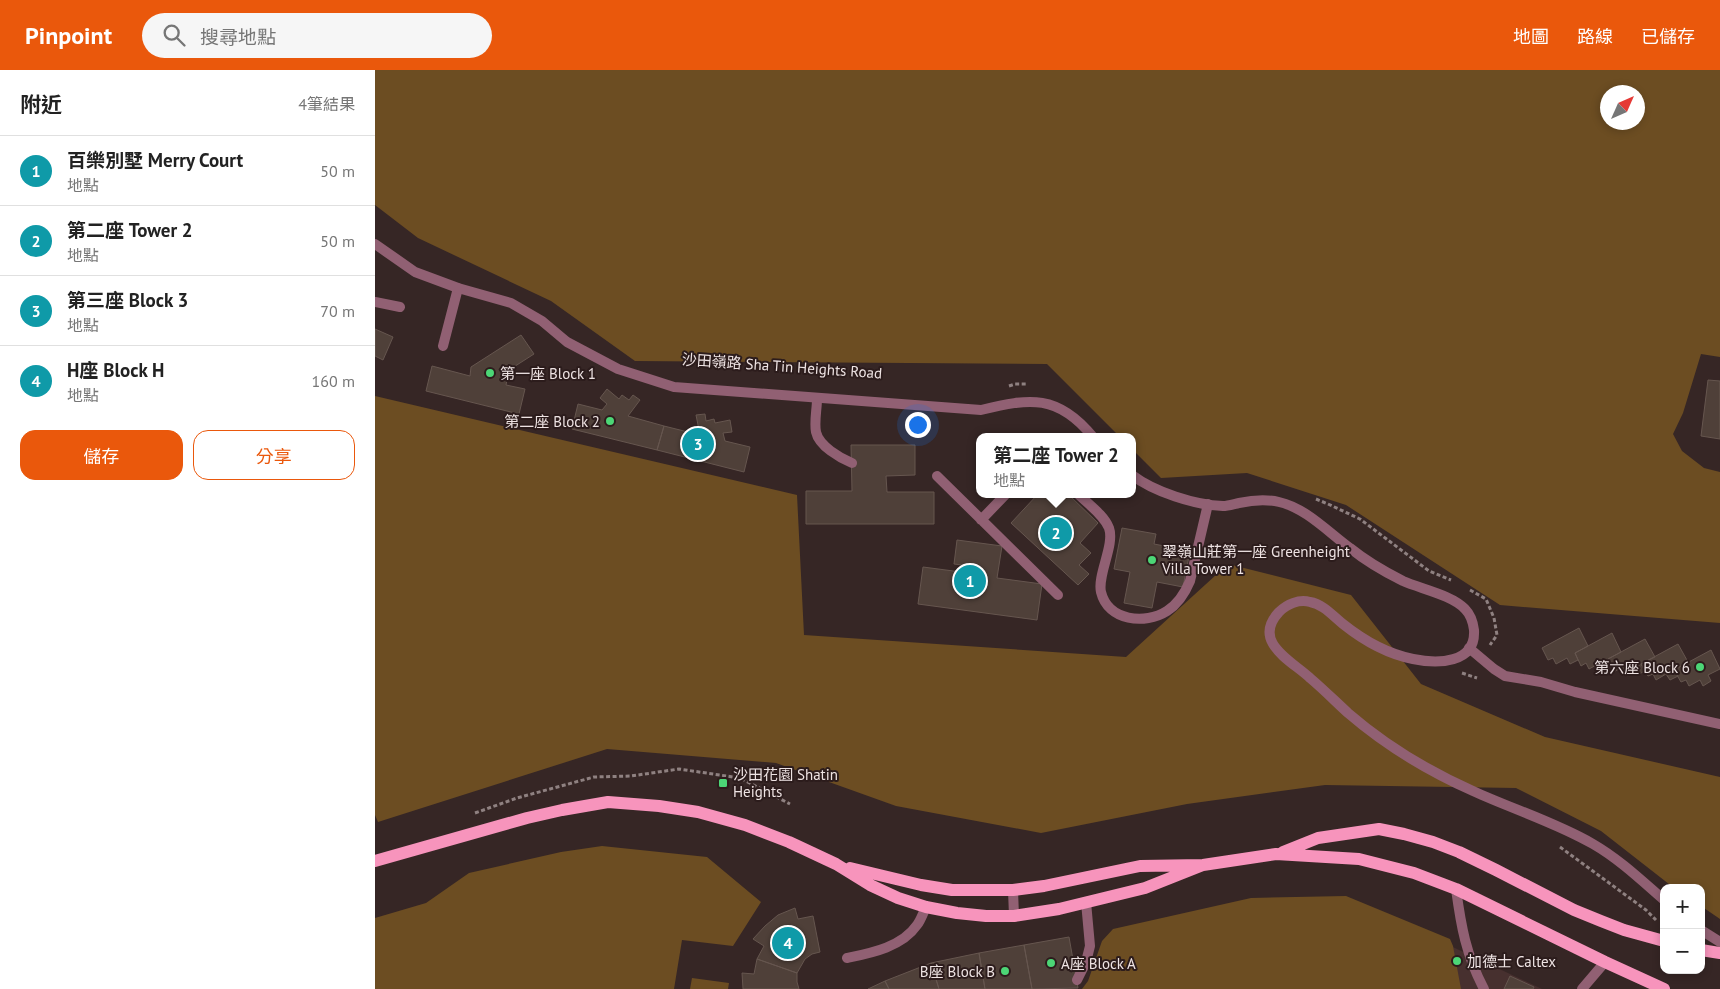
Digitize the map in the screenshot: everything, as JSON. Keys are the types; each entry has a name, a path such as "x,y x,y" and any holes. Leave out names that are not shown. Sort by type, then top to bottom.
{"main road":[{"path":"375,861 536,816 608,802 659,806 698,812 745,824 836,864 870,885 898,898 926,907 957,913 1014,916 1059,909 1145,888 1203,865"},
{"path":"1276,854 1318,838 1379,829 1433,842 1459,852 1574,910 1624,930 1660,940"},
{"path":"836,864 886,878 952,890 1013,890 1053,884 1140,866 1203,865 1276,854 1359,859 1415,872 1455,889 1664,989"},
{"path":"1705,950 1720,952"}],"street":[{"name":"沙田嶺路 Sha Tin Heights Road","path":"375,244 415,272 459,288 511,303 542,321 567,342 618,369 674,387 981,410 1035,401 1062,409 1084,426 1090,433"},
{"path":"443,346 459,288"},
{"path":"375,302 400,307"},
{"path":"817,399 816,433 825,446 837,456 852,463"},
{"path":"937,476 1059,595"},
{"path":"1136,477 1171,495 1208,504 1225,506 1252,500 1281,502 1297,509 1373,564 1403,580 1463,606 1468,612 1473,627 1473,642 1459,658 1441,662 1403,657 1373,644 1356,634 1325,609 1310,602 1295,602 1288,605 1277,615 1271,628 1272,643 1285,659 1307,675 1341,707 1382,740 1429,769 1472,791 1594,844 1622,863 1660,896"},
{"path":"981,520 1002,498"},
{"path":"1082,498 1103,518 1109,527 1111,537 1100,589 1103,600 1118,615 1143,620 1167,611 1185,593 1190,581 1208,504"},
{"path":"1469,648 1494,669 1513,679 1541,682 1575,692 1720,724"},
{"path":"1455,889 1461,930 1484,989"},
{"path":"1013,890 1014,916"},
{"path":"1077,980 1086,962 1090,946 1086,902"},
{"path":"847,958 890,946 907,935 917,925 926,907"},
{"path":"1705,933 1720,942"},
{"path":"1582,989 1605,962"}],"path":[{"path":"1007,386 1033,384"},
{"path":"1454,671 1469,674 1486,682"},
{"path":"594,777 631,776 679,770 740,778 790,804"},
{"path":"1552,844 1561,848 1646,910 1658,922"}],"shaded area":[{"path":"375,70 1720,70 1720,357 1701,354 1683,413 1673,434 1682,451 1704,468 1720,472 1720,623 1500,605 1346,505 1247,473 1161,478 1136,453 1136,433 1116,433 1047,364 635,361 551,301 418,238 375,205"},
{"path":"375,396 797,495 804,635 1126,657 1228,564 1351,595 1421,684 1545,737 1720,777 1720,919 1705,909 1705,884 1669,884 1601,831 1516,788 1325,785 1187,804 1041,833 896,806 776,763 607,749 378,822 375,815"},
{"path":"602,846 707,857 761,902 733,946 682,940 674,989 375,989 375,918 426,903 469,873 561,852"},
{"path":"1346,896 1450,939 1461,989 1082,989 1088,981 1102,941 1113,929 1251,898"},
{"name":"加德士 Caltex","path":"1423,933 1542,989 1438,989"},
{"path":"692,978 729,983 728,989 690,989"}],"building":[{"path":"375,329 393,337 383,360 375,356"},
{"name":"第一座 Block 1","path":"521,335 534,354 509,370 506,385 525,389 519,414 426,391 432,366 470,376 471,367"},
{"path":"1708,380 1720,381 1720,439 1701,436"},
{"name":"第二座 Block 2","path":"607,389 619,399 622,395 629,400 633,395 640,400 628,416 664,426 657,450 572,429 578,404 602,410 607,404 600,398"},
{"path":"705,414 706,421 714,419 715,423 730,420 732,432 723,433 725,441 750,447 744,472 657,450 664,426 700,435 696,415"},
{"path":"851,445 915,445 915,475 886,476 887,492 934,492 934,524 806,524 806,491 852,491"},
{"path":"1034,498 1072,498 1098,523 1080,543 1091,553 1079,565 1089,574 1078,585 1011,523"},
{"name":"翠嶺山莊第一座 Greenheight Villa Tower 1","path":"1122,528 1156,534 1154,544 1190,551 1183,587 1157,582 1152,608 1124,603 1130,572 1114,569"},
{"path":"957,540 1002,546 997,578 1042,584 1037,620 918,604 923,567 961,572 962,565 954,564"},
{"path":"1579,628 1588,646 1575,653 1578,660 1570,664 1567,658 1556,664 1553,658 1548,660 1542,648"},
{"path":"1612,633 1621,652 1608,659 1611,665 1603,669 1600,663 1589,669 1586,663 1581,666 1575,653"},
{"path":"1645,639 1655,657 1641,664 1645,671 1637,675 1634,669 1623,675 1619,669 1615,671 1608,659"},
{"path":"1678,644 1688,662 1674,670 1678,676 1670,680 1666,674 1656,680 1653,674 1648,676 1641,664"},
{"name":"第六座 Block 6","path":"1711,650 1720,669 1708,675 1711,681 1703,686 1700,680 1689,686 1686,680 1681,682 1674,670"},
{"path":"795,908 798,919 813,916 820,952 812,954 805,959 797,973 757,959 764,946 753,939 778,915"},
{"name":"A座 Block A","path":"1069,937 1078,988 1032,989 1024,945"},
{"name":"B座 Block B","path":"1024,945 1032,989 985,989 979,953"},
{"path":"979,953 985,989 939,989 931,963"},
{"path":"757,959 797,973 799,989 743,989 742,973 754,974"},
{"path":"931,963 939,989 889,989 885,981"},
{"path":"1510,976 1534,987 1533,989 1504,989"},
{"path":"885,981 889,989 868,989"}],"place":[{"name":"第一座 Block 1","path":"490,373"},
{"name":"第二座 Block 2","path":"610,421"},
{"name":"第三座 Block 3","path":"698,444"},
{"name":"第二座 Tower 2","path":"1056,533"},
{"name":"翠嶺山莊第一座 Greenheight Villa Tower 1","path":"1152,560"},
{"name":"百樂別墅 Merry Court","path":"970,581"},
{"name":"第六座 Block 6","path":"1700,667"},
{"name":"沙田花園 Shatin Heights","path":"723,783"},
{"name":"H座 Block H","path":"788,943"},
{"name":"加德士 Caltex","path":"1457,961"},
{"name":"A座 Block A","path":"1051,963"},
{"name":"B座 Block B","path":"1005,971"}]}
